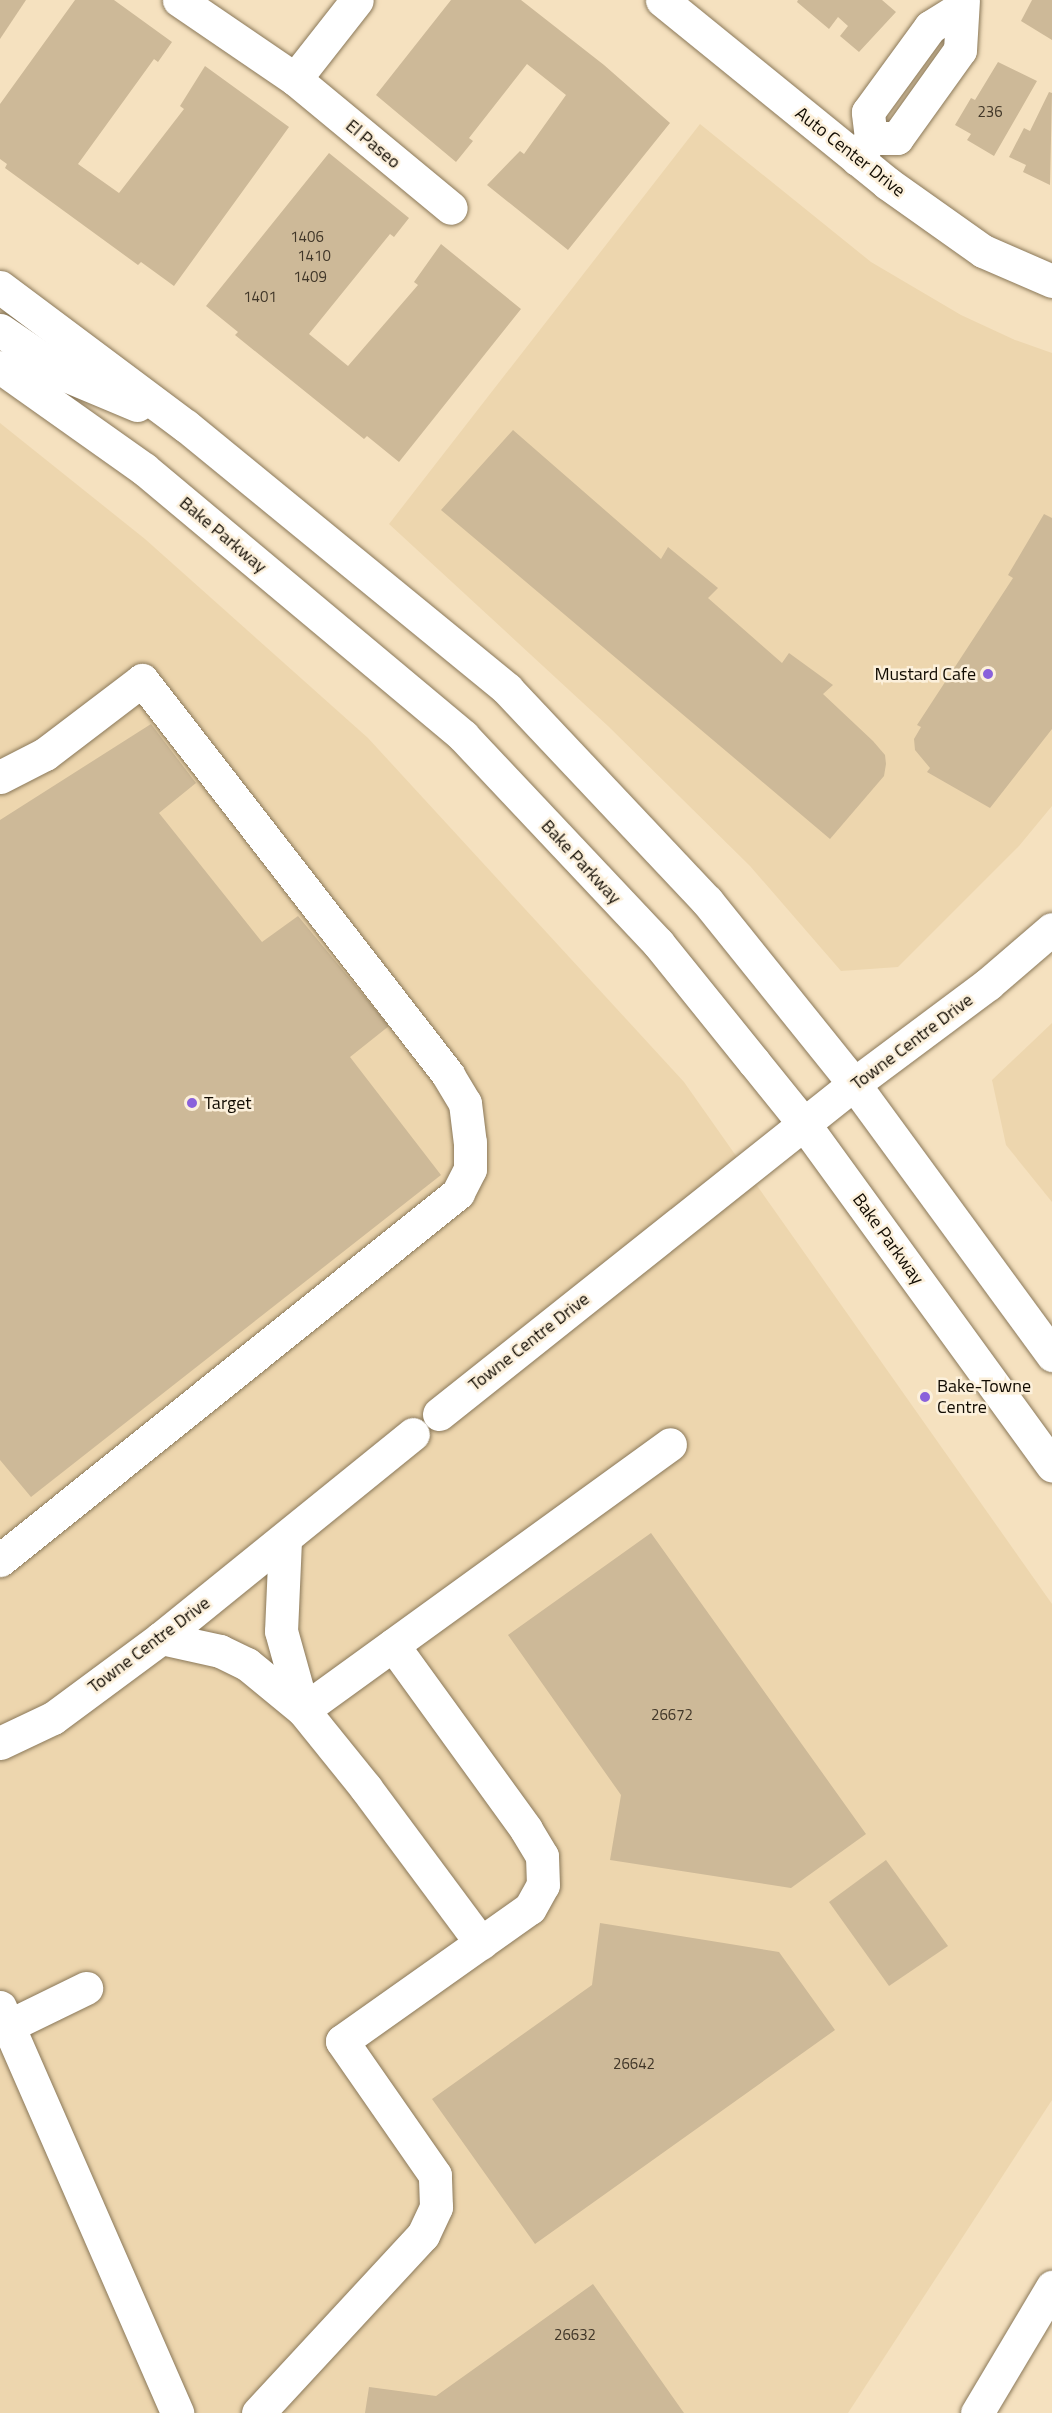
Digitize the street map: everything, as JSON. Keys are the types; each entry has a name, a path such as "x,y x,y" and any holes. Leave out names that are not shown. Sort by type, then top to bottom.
{"main road":[{"name":"El Paseo","path":"180,0 295,79 451,208"},
{"path":"295,79 357,0"},
{"name":"Auto Center Drive","path":"662,0 864,149 983,251 1052,281"},
{"path":"864,149 868,112 930,27 962,4"},
{"path":"0,287 186,426 507,689 707,901 854,1084 1052,1355"},
{"path":"0,330 68,376 186,426"},
{"name":"Bake Parkway","path":"0,367 144,469 463,736 658,943 804,1124 1052,1465"},
{"path":"0,777 45,754 142,680 448,1075 465,1104 470,1142 470,1169 458,1193 0,1560"},
{"name":"Towne Centre Drive","path":"0,1743 52,1718 161,1638 285,1540 413,1434 854,1084 988,984 1052,929"},
{"path":"303,1710 670,1444"},
{"path":"285,1540 281,1630 303,1710"},
{"path":"161,1638 220,1651 247,1664 303,1710 366,1788 481,1943"},
{"path":"258,2413 423,2235 436,2207 435,2175 342,2041 530,1908 543,1884 542,1856 393,1645"},
{"path":"86,1988 3,2021 177,2413"},
{"path":"977,2413 1052,2288"}],"shaded area":[{"path":"700,124 871,262 961,315 1015,340 1052,353 1052,806 1019,846 898,967 841,971 750,866 608,726 389,524"},
{"path":"0,423 145,539 368,738 684,1082 1052,1604 1052,2100 848,2413 0,2413"},
{"path":"1052,1023 1052,1202 1006,1145 992,1080"}],"building":[{"path":"0,0 26,0 0,39"},
{"path":"75,0 114,0 172,42 158,62 154,59 78,164 119,193 184,109 180,106 205,66 289,127 174,286 141,262 138,265 5,168 7,164 0,159 0,104"},
{"path":"451,0 521,0 604,65 670,123 568,250 487,185 520,151 524,154 566,95 527,64 469,138 473,141 456,162 376,95"},
{"path":"798,0 882,0 896,12 859,52 840,36 848,26 838,17 829,29 797,2"},
{"path":"1032,0 1052,0 1052,40 1021,21"},
{"path":"998,62 1037,81 994,156 967,140 971,134 955,125 971,98 975,100"},
{"path":"1049,92 1052,93 1050,185 1023,172 1026,165 1009,157 1024,128 1030,131"},
{"path":"329,153 409,218 394,237 390,234 309,334 348,366 418,285 414,282 441,244 521,309 399,462 367,436 364,439 235,335 238,332 206,306"},
{"path":"513,430 661,559 668,547 718,588 708,598 782,663 789,653 833,685 823,694 873,741 885,755 886,764 884,776 830,839 441,510"},
{"path":"1044,514 1052,518 1052,729 990,808 927,772 930,768 915,750 914,739 921,727 917,725 1013,578 1008,575"},
{"name":"Target","path":"151,724 196,783 159,813 262,942 298,916 389,1026 350,1057 441,1175 31,1497 0,1460 0,820"},
{"path":"651,1533 866,1834 791,1888 610,1860 621,1795 508,1635"},
{"path":"886,1860 948,1946 889,1986 829,1902"},
{"path":"600,1923 779,1952 835,2030 535,2244 432,2099 592,1985"},
{"path":"593,2284 684,2413 365,2413 369,2387 436,2396"}],"place":[{"name":"Mustard Cafe","path":"988,674"},
{"name":"Target","path":"192,1103"},
{"name":"Bake-Towne Centre","path":"925,1397"}]}
